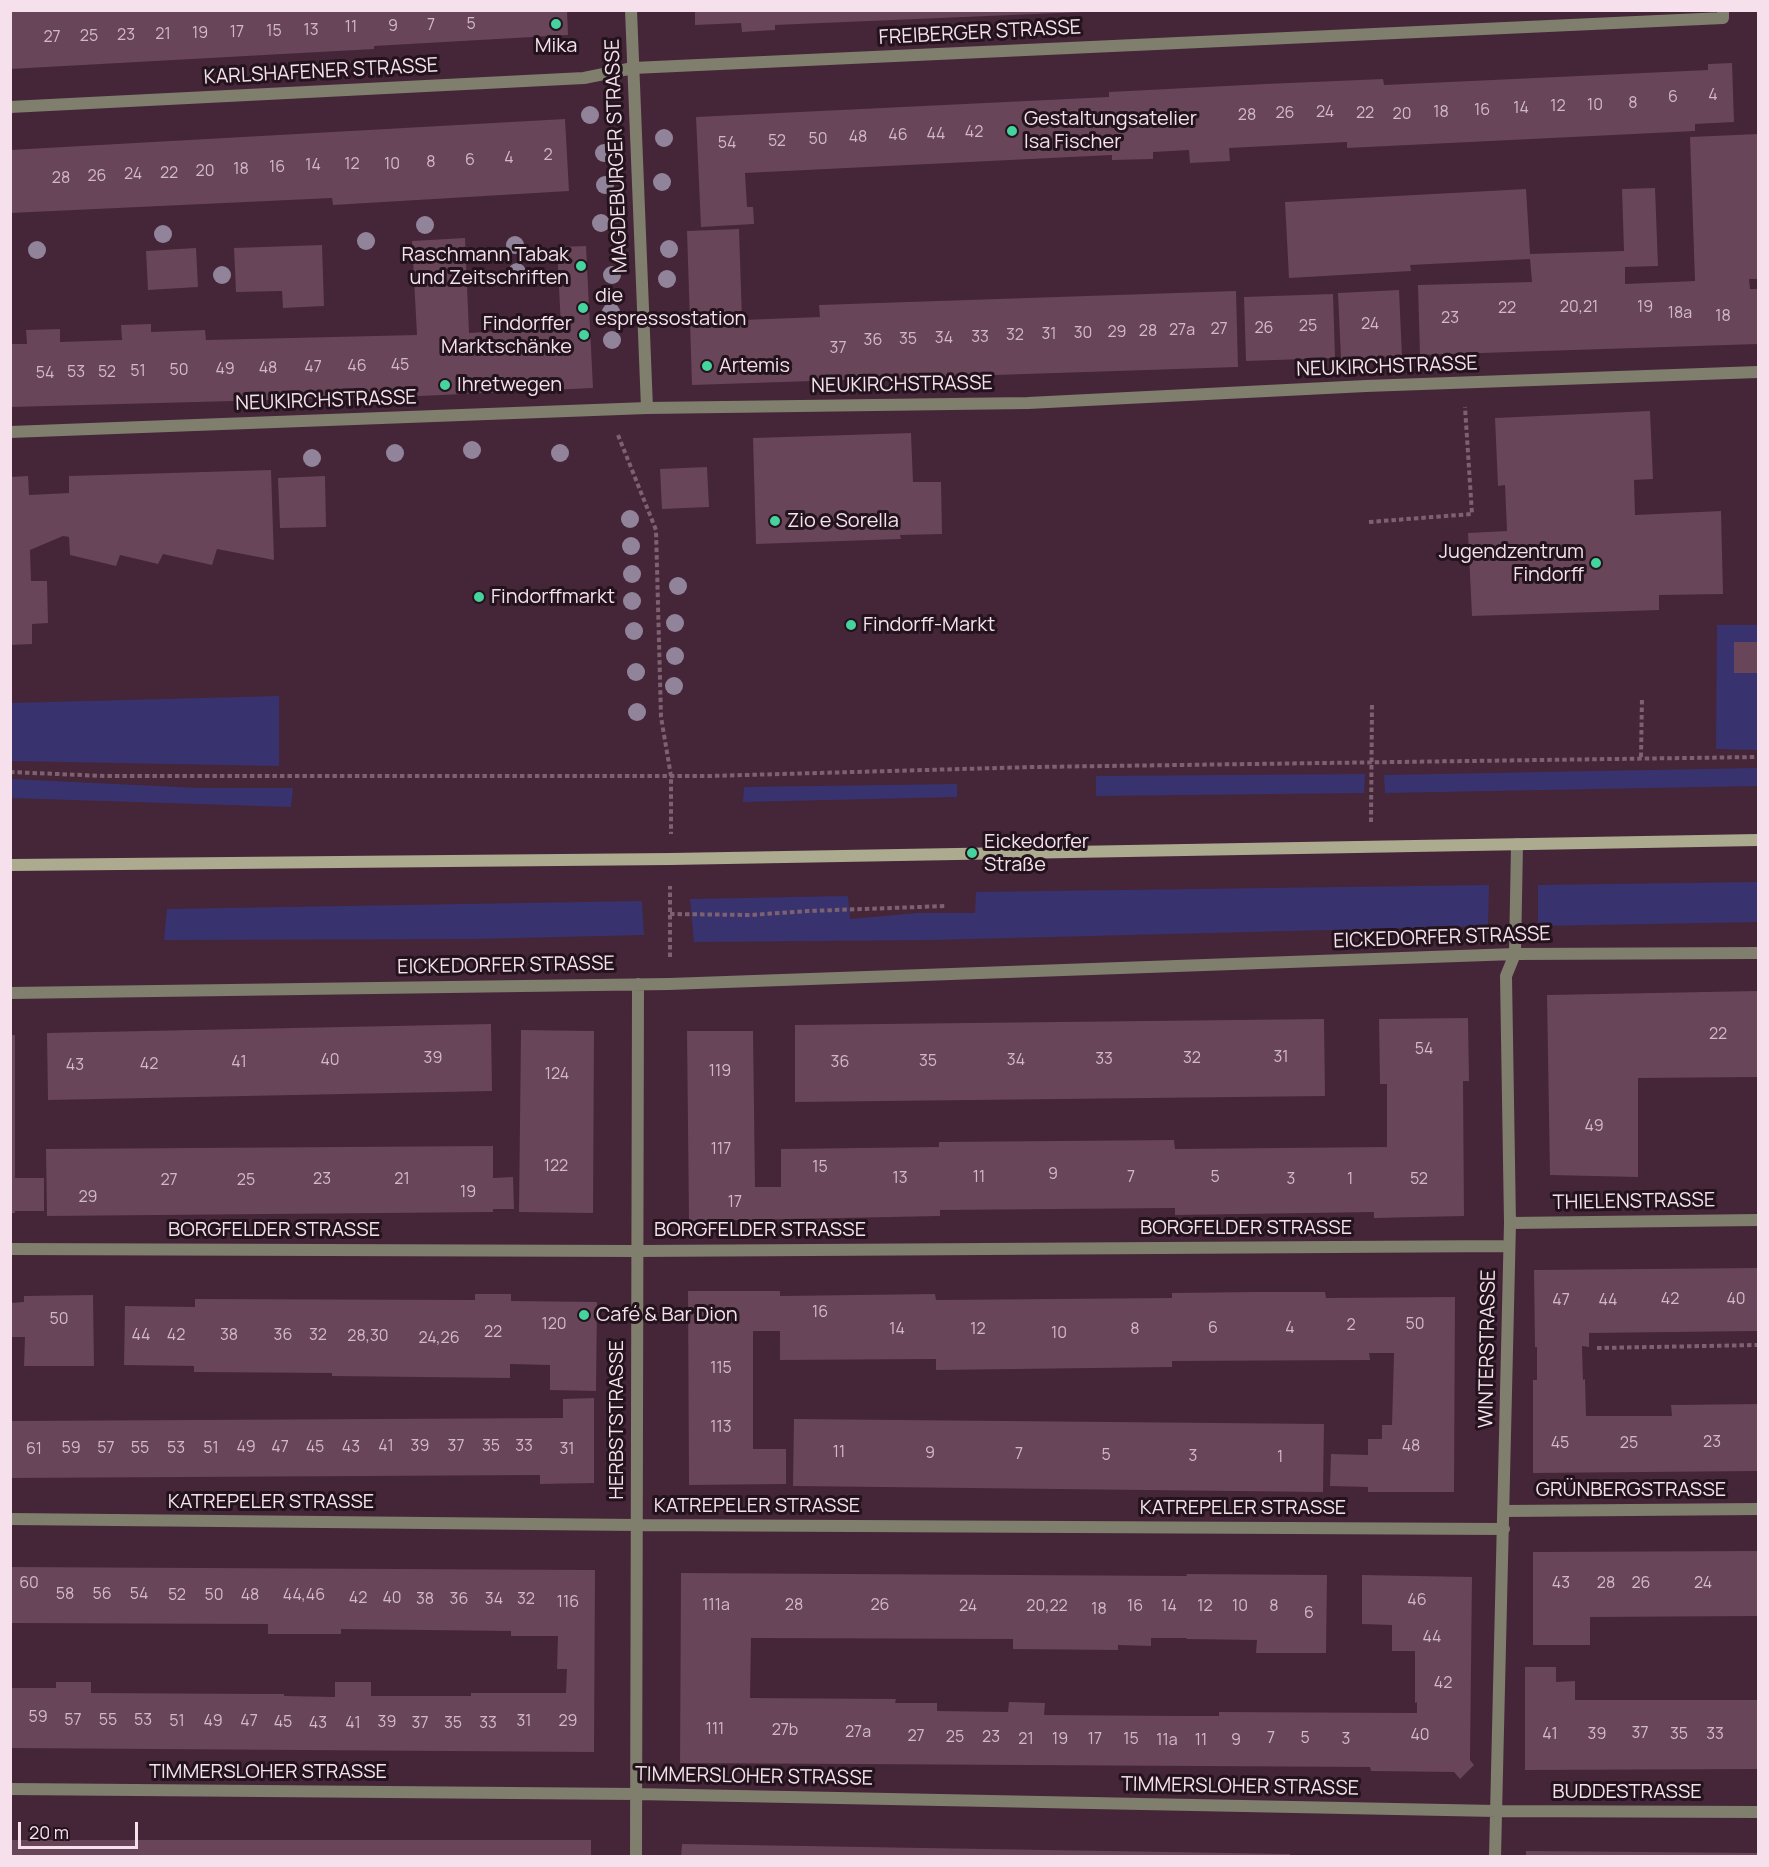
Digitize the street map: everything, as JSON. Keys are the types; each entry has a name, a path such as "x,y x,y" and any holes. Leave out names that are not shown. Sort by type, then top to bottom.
{"main road":[{"path":"10,865 682,859 1758,840"}],"street":[{"name":"MAGDEBURGER STRASSE","path":"631,10 647,408"},
{"name":"FREIBERGER STRASSE","path":"633,68 1723,14"},
{"name":"KARLSHAFENER STRASSE","path":"10,107 584,78 633,68"},
{"name":"NEUKIRCHSTRASSE","path":"10,432 647,408 1028,403 1758,372"},
{"name":"WINTERSTRASSE","path":"1494,1857 1510,1223 1506,976 1515,954 1517,844"},
{"name":"EICKEDORFER STRASSE","path":"10,993 669,984 1515,954 1758,953"},
{"name":"HERBSTSTRASSE","path":"636,1857 638,984"},
{"name":"THIELENSTRASSE","path":"1510,1223 1758,1220"},
{"name":"BORGFELDER STRASSE","path":"10,1249 637,1251 1509,1245"},
{"name":"GRÜNBERGSTRASSE","path":"1504,1511 1758,1509"},
{"name":"KATREPELER STRASSE","path":"10,1519 637,1525 1504,1529"},
{"name":"TIMMERSLOHER STRASSE","path":"10,1789 637,1794 1496,1811"},
{"name":"BUDDESTRASSE","path":"1496,1811 1758,1812"}],"path":[{"path":"1369,522 1472,514 1463,383"},
{"path":"608,410 656,530 661,717 671,776 671,828"},
{"path":"1641,758 1642,697"},
{"path":"1371,846 1372,703"},
{"path":"10,772 116,776 671,776 1034,767 1758,757"},
{"path":"669,984 670,881"},
{"path":"670,914 751,915 946,906"},
{"path":"1597,1348 1758,1345"}],"shaded area":[{"path":"1717,625 1758,625 1758,750 1716,749"},
{"path":"279,696 279,766 11,761 11,703"},
{"path":"1758,768 1758,786 1385,793 1384,775"},
{"path":"1365,774 1364,793 1096,796 1096,776"},
{"path":"11,779 199,788 293,788 291,807 11,798"},
{"path":"957,784 957,797 743,802 744,787"},
{"path":"1758,882 1758,922 1538,926 1538,885"},
{"path":"1489,885 1488,926 930,940 694,942 690,899 848,896 850,919 918,913 975,913 976,892"},
{"path":"642,901 644,935 474,939 164,940 167,909"}],"building":[{"path":"10,10 567,10 568,35 374,46 374,49 10,69"},
{"path":"695,10 1082,10 1082,12 775,25 775,30 742,32 741,23 695,25"},
{"path":"1732,63 1734,122 1695,124 1695,131 1347,148 1347,142 1229,148 1230,161 1190,163 1189,150 1153,152 1153,159 1112,160 1112,155 745,173 747,207 753,207 754,224 701,227 696,117 1109,97 1109,92 1265,84 1383,79 1384,85 1708,70 1708,64"},
{"path":"565,119 569,191 333,205 332,198 10,213 10,150"},
{"path":"1758,134 1758,279 1749,279 1750,289 1758,289 1758,344 1420,355 1418,285 1532,282 1530,259 1410,265 1411,271 1289,278 1285,202 1526,189 1530,254 1624,251 1622,189 1655,188 1658,266 1625,267 1625,284 1695,281 1690,137"},
{"path":"739,229 742,320 820,317 819,305 1236,291 1238,367 692,385 687,231"},
{"path":"465,238 469,333 561,327 557,247 586,246 593,388 420,396 10,407 10,344 27,344 26,330 60,329 60,342 122,340 121,325 151,324 151,332 205,330 206,340 417,335 412,241"},
{"path":"322,245 324,306 283,308 282,291 236,292 234,248"},
{"path":"196,248 198,287 148,290 146,251"},
{"path":"1399,290 1402,356 1341,359 1338,293"},
{"path":"1333,294 1335,358 1246,361 1244,297"},
{"name":"Jugendzentrum Findorff","path":"1650,411 1653,479 1634,480 1635,515 1721,511 1723,594 1659,595 1659,610 1472,616 1468,533 1507,531 1505,485 1498,486 1495,418"},
{"path":"911,433 913,482 941,482 942,534 900,535 901,539 756,544 753,438"},
{"path":"707,467 709,507 662,509 660,469"},
{"path":"271,470 274,560 217,549 212,565 163,554 158,564 120,555 116,566 70,555 69,537 63,536 30,550 31,581 47,581 48,623 32,624 32,644 10,645 10,477 28,476 29,495 69,493 69,476"},
{"path":"325,476 326,527 280,528 278,478"},
{"path":"1734,642 1758,642 1758,673 1734,673"},
{"path":"1758,991 1758,1077 1638,1078 1638,1177 1550,1175 1547,995"},
{"path":"1468,1018 1469,1081 1463,1081 1464,1216 1374,1218 1374,1212 1175,1215 1175,1208 940,1210 940,1216 689,1221 687,1031 753,1031 755,1187 781,1187 781,1149 939,1147 939,1142 1174,1140 1175,1149 1387,1147 1387,1084 1380,1084 1379,1019"},
{"path":"1324,1019 1325,1096 795,1102 795,1025"},
{"path":"491,1024 492,1091 48,1100 47,1033"},
{"path":"521,1030 594,1031 593,1213 519,1212"},
{"path":"10,1035 15,1035 15,1178 44,1178 44,1211 10,1213"},
{"path":"493,1146 493,1178 513,1177 514,1209 493,1209 493,1212 47,1216 46,1149"},
{"path":"1758,1268 1758,1331 1589,1333 1589,1347 1582,1346 1586,1416 1672,1416 1671,1405 1758,1404 1758,1471 1533,1473 1533,1380 1537,1380 1534,1270"},
{"path":"688,1291 780,1291 780,1296 935,1294 936,1300 1172,1298 1172,1293 1255,1292 1325,1292 1326,1298 1455,1297 1454,1492 1368,1492 1368,1487 1330,1486 1331,1454 1368,1455 1368,1439 1382,1439 1382,1425 1392,1425 1394,1353 1369,1353 1370,1360 1172,1361 1172,1367 936,1370 936,1359 780,1360 780,1331 753,1331 753,1449 786,1449 786,1484 689,1485"},
{"path":"475,1294 511,1294 511,1301 597,1302 596,1391 550,1390 550,1365 510,1364 510,1378 194,1372 194,1366 124,1365 125,1306 195,1307 195,1299 475,1300"},
{"path":"93,1295 94,1366 24,1366 25,1337 10,1337 10,1303 24,1302 24,1296"},
{"path":"594,1398 594,1483 540,1484 540,1475 10,1478 10,1421 563,1418 563,1399"},
{"path":"794,1419 1324,1424 1323,1492 793,1486"},
{"path":"1758,1551 1758,1616 1590,1617 1590,1645 1533,1645 1533,1552"},
{"path":"10,1567 595,1570 594,1752 10,1748 10,1688 56,1688 56,1682 91,1682 91,1693 284,1694 284,1696 335,1697 335,1682 371,1682 371,1696 566,1693 567,1669 557,1669 558,1636 511,1636 511,1631 341,1629 341,1634 268,1634 268,1624 10,1623"},
{"path":"681,1573 1327,1575 1326,1653 1256,1653 1257,1640 1187,1638 1151,1638 1151,1646 1118,1645 1118,1650 1013,1649 1013,1639 751,1638 750,1698 896,1699 895,1703 937,1703 937,1711 1008,1712 1009,1702 1045,1703 1044,1715 1184,1716 1219,1716 1219,1712 1417,1713 1415,1651 1392,1651 1392,1625 1362,1624 1362,1575 1472,1577 1470,1760 1474,1765 1460,1779 1454,1772 1371,1771 1370,1767 680,1763"},
{"path":"1525,1667 1556,1667 1556,1682 1575,1681 1575,1700 1758,1700 1758,1769 1525,1770"},
{"path":"10,1840 591,1840 591,1856 10,1856"},
{"path":"682,1844 1290,1854 1290,1856 681,1856"},
{"path":"1526,1851 1758,1853 1758,1856 1526,1856"}],"place":[{"name":"Mika","path":"556,24"},
{"name":"Gestaltungsatelier Isa Fischer","path":"1012,131"},
{"name":"Raschmann Tabak und Zeitschriften","path":"581,266"},
{"name":"die espressostation","path":"583,308"},
{"name":"Findorffer Marktschänke","path":"584,335"},
{"name":"Artemis","path":"707,366"},
{"name":"Ihretwegen","path":"445,385"},
{"name":"Zio e Sorella","path":"775,521"},
{"name":"Jugendzentrum Findorff","path":"1596,563"},
{"name":"Findorffmarkt","path":"479,597"},
{"name":"Findorff-Markt","path":"851,625"},
{"name":"Eickedorfer Straße","path":"972,853"},
{"name":"Café & Bar Dion","path":"584,1315"}]}
